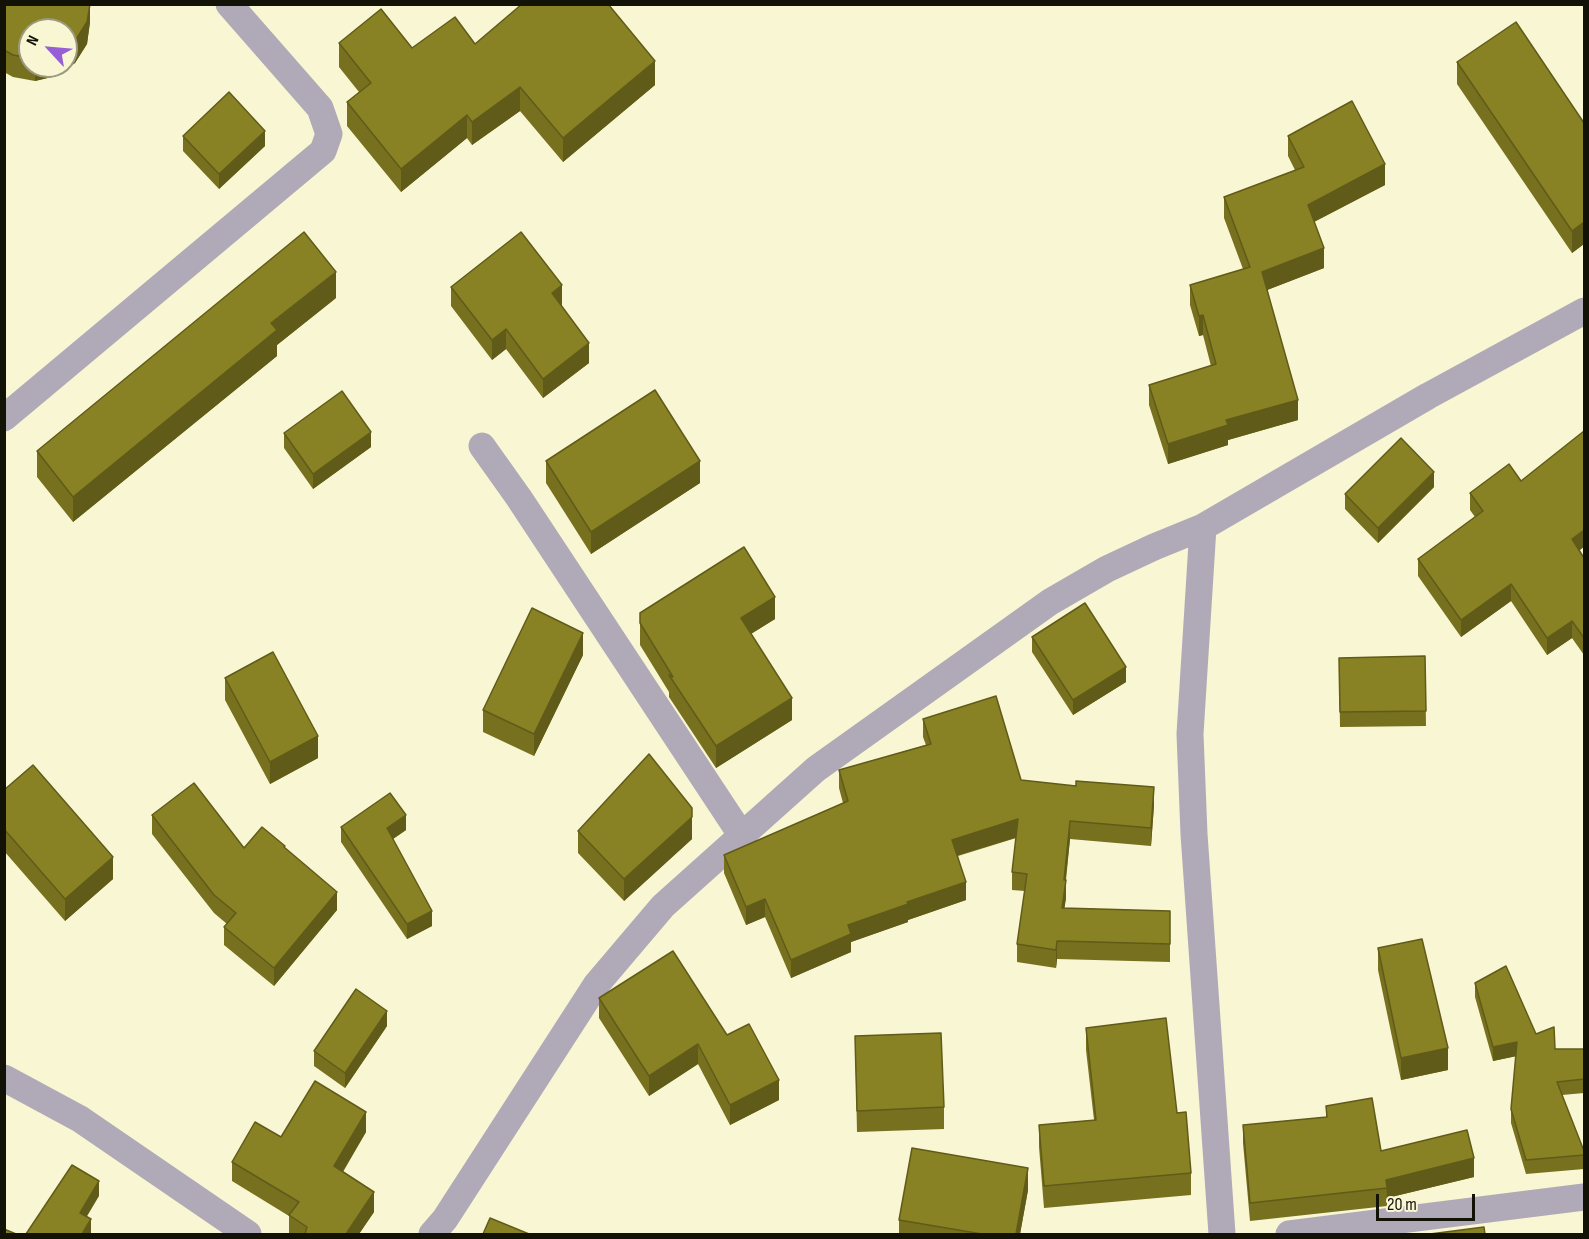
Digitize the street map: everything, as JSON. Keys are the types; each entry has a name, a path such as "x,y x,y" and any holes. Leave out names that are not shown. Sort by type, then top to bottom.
{"street":[{"path":"4,418 323,151 329,134 320,108 229,4"},
{"path":"432,1234 445,1220 597,985 663,906 816,769 1050,602 1107,568 1203,527 1428,396 1583,317"},
{"path":"482,446 519,498 742,837"},
{"path":"1203,527 1190,746 1222,1234"},
{"path":"4,1078 81,1119 248,1234"},
{"path":"1289,1234 1584,1197"}],"building":[{"path":"4,4 90,4 87,22 78,36 78,18 18,18 18,56 4,50"},
{"path":"522,4 608,4 655,61 563,138 520,87 472,122 467,115 401,169 347,102 371,83 339,43 381,9 412,48 455,17 475,44"},
{"path":"1516,22 1584,123 1584,222 1572,231 1457,62"},
{"path":"229,92 265,131 219,174 183,136"},
{"path":"1352,101 1385,164 1308,205 1324,248 1262,272 1298,400 1226,420 1228,425 1168,444 1149,385 1216,364 1203,315 1199,316 1190,285 1250,267 1224,197 1304,167 1288,136"},
{"path":"304,232 336,272 271,323 277,330 73,497 37,451"},
{"path":"521,232 562,285 552,293 589,343 543,379 506,329 492,340 451,287"},
{"path":"655,390 700,461 591,532 546,461"},
{"path":"342,391 371,432 313,474 284,433"},
{"path":"1584,431 1584,530 1572,539 1584,558 1584,638 1572,621 1547,638 1511,584 1461,620 1418,559 1483,511 1470,493 1509,464 1521,481"},
{"path":"1401,438 1434,472 1378,528 1345,494"},
{"path":"744,547 775,597 741,618 792,698 716,746 669,675 673,677 640,623 640,613"},
{"path":"1085,603 1126,667 1073,700 1032,637"},
{"path":"532,608 583,633 534,734 483,710"},
{"path":"273,652 318,736 270,762 225,678"},
{"path":"1425,656 1426,711 1340,712 1339,658"},
{"path":"996,696 1021,780 1076,786 1076,781 1154,787 1151,828 1070,821 1062,908 1170,911 1170,944 1057,941 1056,950 1017,944 1027,874 1012,872 1018,819 952,840 966,882 848,925 851,934 791,960 765,899 746,907 724,855 848,801 839,770 931,744 923,719"},
{"path":"649,754 692,808 692,817 624,879 578,831"},
{"path":"33,765 113,857 65,899 4,829 4,790"},
{"path":"194,783 244,848 262,827 337,892 274,968 224,927 236,913 214,895 152,815"},
{"path":"390,793 406,815 387,828 432,911 407,924 341,827"},
{"path":"1422,939 1448,1048 1401,1058 1378,948"},
{"path":"673,951 727,1035 749,1024 779,1080 730,1105 698,1044 649,1076 599,998"},
{"path":"1506,966 1536,1034 1554,1027 1555,1049 1584,1049 1584,1079 1557,1082 1584,1155 1526,1160 1511,1109 1517,1042 1493,1047 1475,983"},
{"path":"356,989 387,1011 345,1073 314,1051"},
{"path":"1166,1018 1177,1113 1186,1112 1191,1173 1044,1186 1039,1125 1096,1120 1086,1028"},
{"path":"941,1033 944,1107 857,1111 855,1036"},
{"path":"315,1081 366,1112 334,1166 374,1192 346,1234 305,1234 307,1227 289,1215 299,1202 232,1162 255,1122 281,1137"},
{"path":"1372,1098 1381,1151 1467,1130 1474,1158 1386,1180 1387,1188 1250,1203 1243,1125 1327,1117 1326,1106"},
{"path":"912,1148 1028,1168 1016,1234 982,1234 899,1220"},
{"path":"72,1165 99,1181 80,1213 91,1219 82,1234 26,1234"},
{"path":"490,1218 529,1234 483,1234"},
{"path":"1484,1227 1485,1234 1430,1234"},
{"path":"4,1229 16,1234 4,1234"}]}
